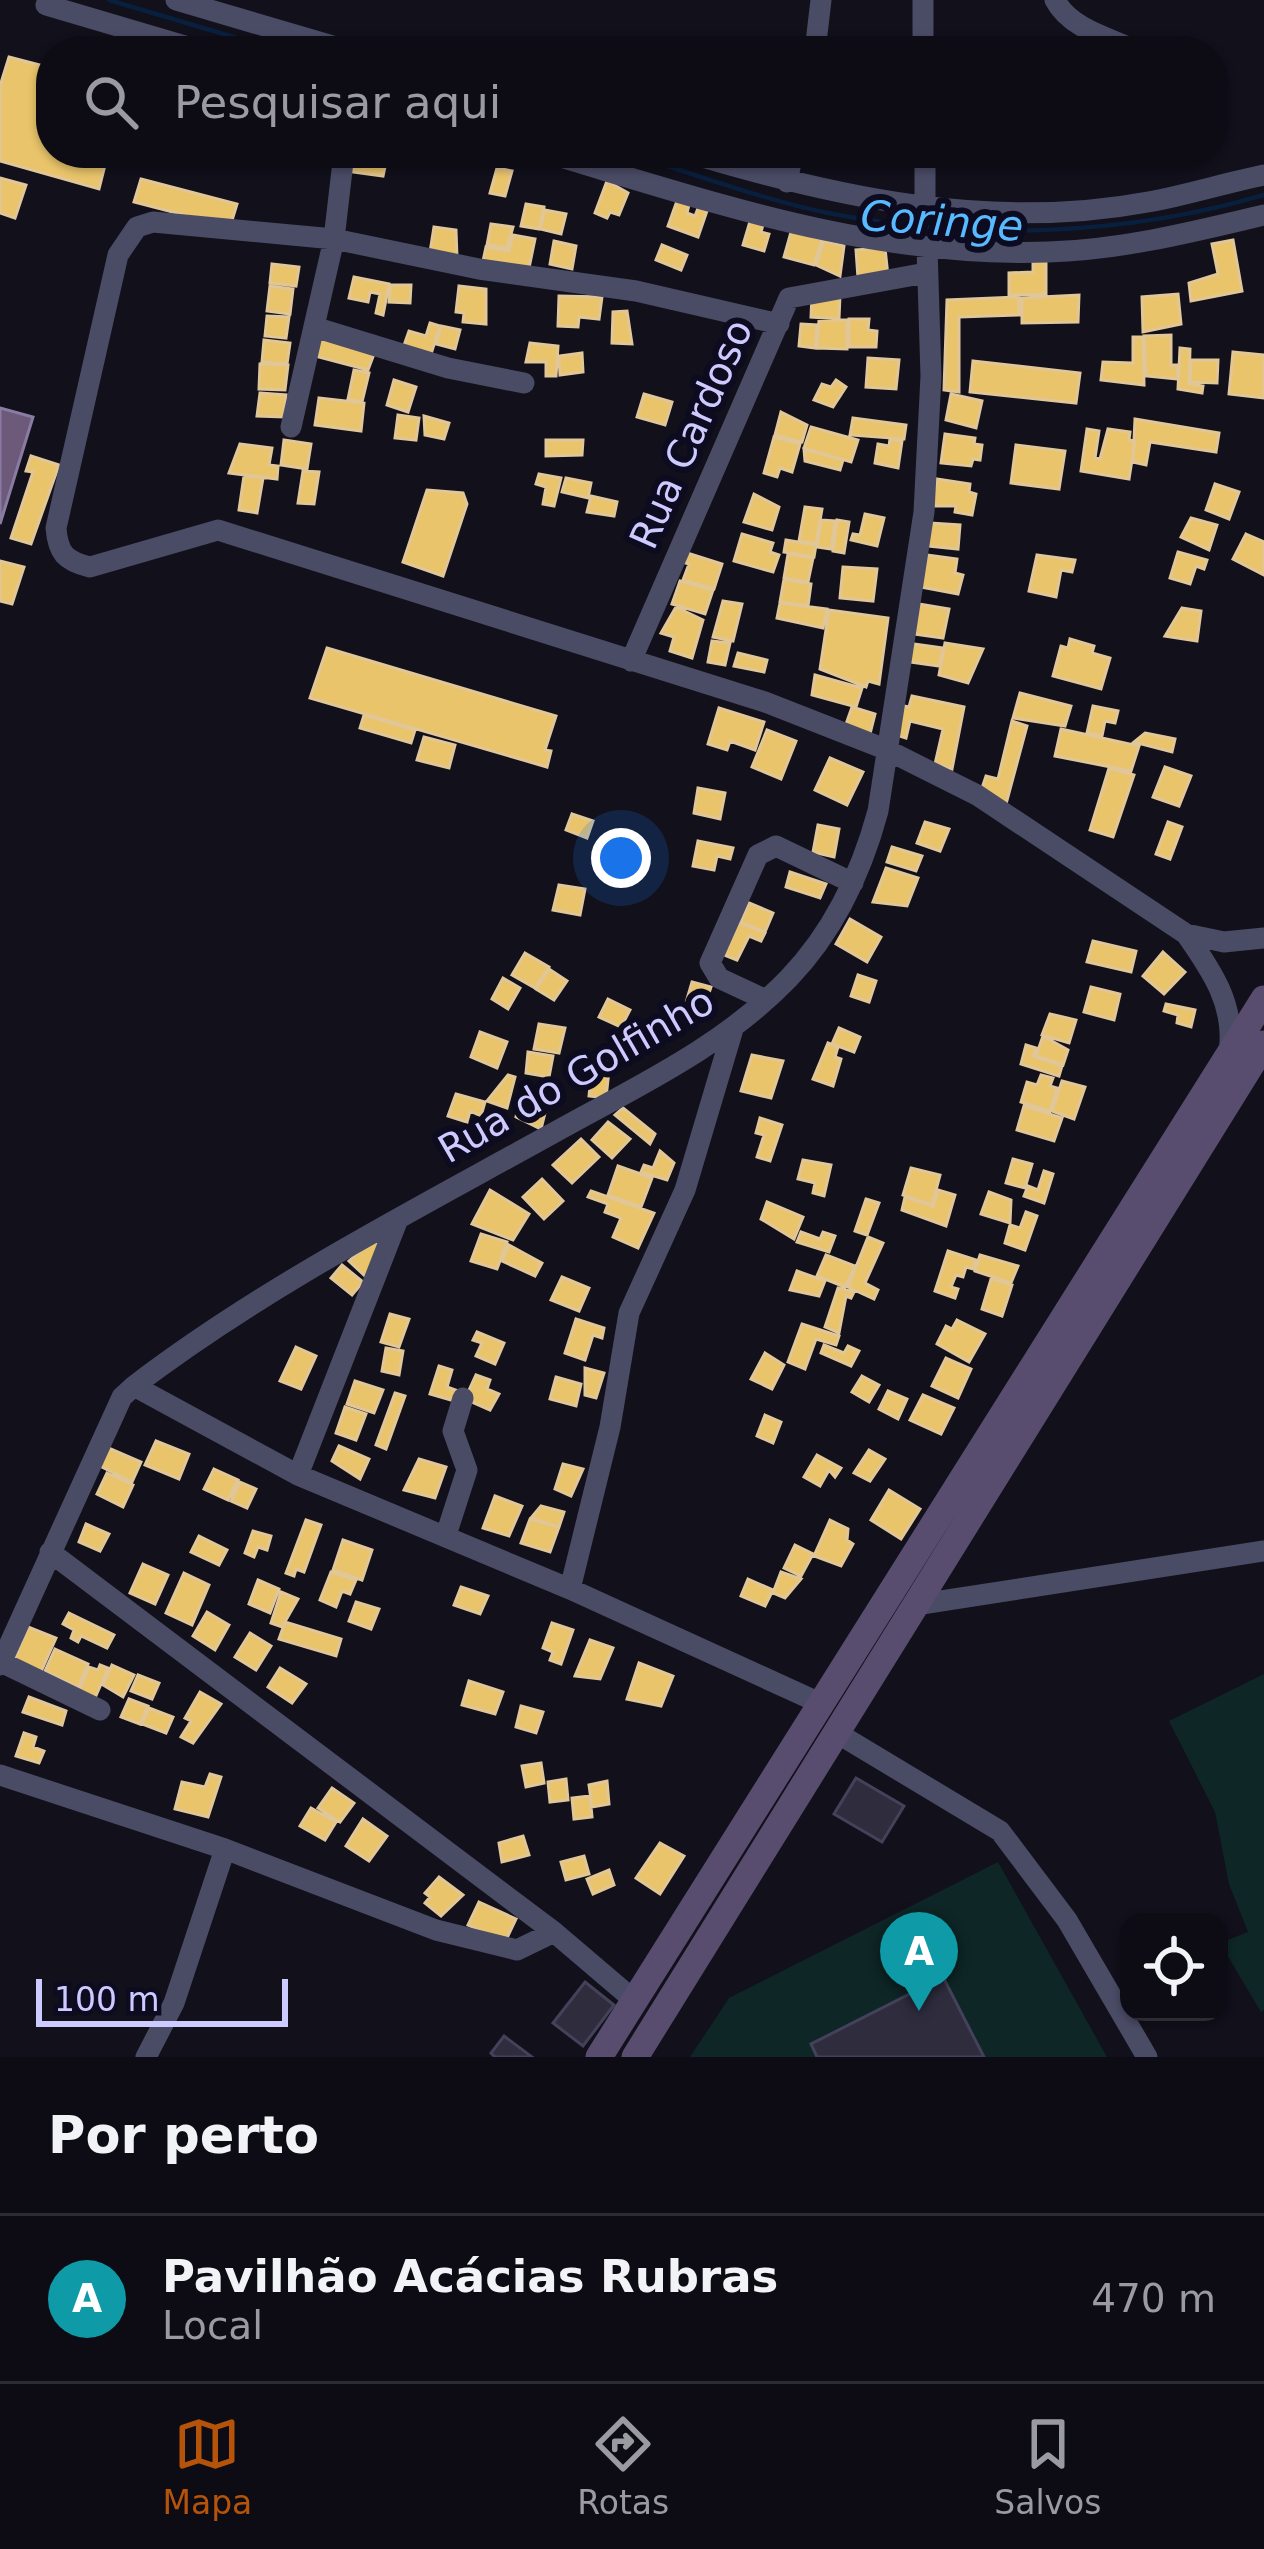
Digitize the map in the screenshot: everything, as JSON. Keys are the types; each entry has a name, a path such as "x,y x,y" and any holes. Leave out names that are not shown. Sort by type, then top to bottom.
{"main road":[{"path":"636,2056 1252,1059 1264,1000"},
{"path":"599,2057 822,1704 1252,1059"}],"street":[{"path":"176,0 299,36"},
{"path":"817,36 821,0"},
{"path":"923,0 923,36"},
{"path":"1055,0 1062,12 1103,36"},
{"path":"46,5 151,36"},
{"path":"292,427 334,239 342,168"},
{"path":"599,168 819,232 927,248 1016,253 1112,247 1264,214"},
{"path":"739,168 787,182 925,208 1095,208 1264,175"},
{"path":"787,182 790,168"},
{"path":"925,168 925,208"},
{"path":"779,324 636,291 479,268 334,239 288,239 153,222 125,238 56,528 58,550 71,562 90,567 218,530 765,702 885,749 1024,823 1186,934 1222,988 1229,1014 1252,1059"},
{"name":"Rua do Golfinho","path":"1,1664 122,1397 134,1386 398,1219 733,1029 820,940 853,883 878,812 924,512 932,339 927,248"},
{"name":"Rua Cardoso","path":"631,661 789,298 798,292 926,272"},
{"path":"314,327 448,368 524,383"},
{"path":"766,1000 718,978 710,963 758,855 776,846 853,883"},
{"path":"1186,934 1224,942 1264,938"},
{"path":"570,1589 610,1426 629,1313 685,1190 733,1029"},
{"path":"298,1475 398,1219"},
{"path":"134,1386 298,1475 570,1589 822,1704"},
{"path":"446,1535 467,1470 453,1431 463,1398"},
{"path":"915,1605 1264,1551"},
{"path":"50,1552 554,1932 634,2001"},
{"path":"1,1664 100,1710"},
{"path":"837,1733 1000,1831 1067,1920 1147,2057"},
{"path":"0,1775 225,1849 436,1930 517,1950 554,1932"},
{"path":"146,2057 174,2003 225,1849"}],"green space":[{"path":"1264,1674 1261,2012 1228,1956 1228,1940 1248,1932 1229,1884 1215,1812 1169,1721"},
{"path":"998,1862 1107,2057 690,2057 729,1998"}],"building: Moradias":[{"path":"9,57 36,64 36,168 104,168 99,189 0,161 0,86"},
{"path":"353,168 385,168 383,176 353,172"},
{"path":"497,168 512,171 505,196 490,193"},
{"path":"0,178 26,185 15,218 0,213"},
{"path":"141,179 237,204 230,227 134,202"},
{"path":"607,181 628,193 619,215 610,212 607,218 595,213"},
{"path":"677,201 689,205 687,213 695,216 700,203 709,205 698,237 668,226"},
{"path":"526,204 544,207 539,229 521,226"},
{"path":"545,210 566,214 561,234 540,229"},
{"path":"751,218 764,221 761,232 769,234 764,251 743,245"},
{"path":"491,224 513,227 507,248 487,245"},
{"path":"434,227 456,230 457,257 430,252"},
{"path":"791,232 822,239 814,265 784,257"},
{"path":"513,235 535,239 529,268 483,261 486,247 509,251"},
{"path":"1233,240 1242,291 1191,301 1189,283 1218,274 1212,244"},
{"path":"554,241 576,246 572,269 550,264"},
{"path":"824,241 844,246 840,276 816,265"},
{"path":"662,245 687,255 681,270 656,260"},
{"path":"885,248 888,276 858,278 856,250"},
{"path":"1033,262 1046,262 1046,294 1009,295 1009,273 1033,272"},
{"path":"272,264 299,267 296,286 270,283"},
{"path":"354,277 389,284 383,315 376,313 380,294 370,292 368,302 349,298"},
{"path":"391,285 411,285 410,303 389,302"},
{"path":"270,286 293,289 290,314 267,311"},
{"path":"459,286 486,289 486,324 463,322 464,313 456,312"},
{"path":"812,294 840,295 839,319 811,317"},
{"path":"1178,294 1181,324 1143,332 1142,297"},
{"path":"1079,295 1078,322 1022,323 1022,298"},
{"path":"559,296 602,297 599,319 579,317 578,327 558,326"},
{"path":"1019,297 1019,315 959,317 959,392 944,390 947,300"},
{"path":"627,311 632,344 612,343 613,312"},
{"path":"267,316 289,317 286,338 265,336"},
{"path":"849,319 869,319 868,330 877,331 876,347 849,347"},
{"path":"819,320 847,320 847,349 817,348"},
{"path":"430,323 440,326 430,357 403,348 409,331 426,336"},
{"path":"801,324 817,325 815,348 799,346"},
{"path":"441,326 460,330 455,349 436,344"},
{"path":"1171,335 1171,365 1177,365 1178,379 1146,376 1144,336"},
{"path":"1133,337 1143,337 1144,385 1101,380 1103,362 1133,363"},
{"path":"321,339 374,354 368,370 315,356"},
{"path":"264,340 290,343 287,364 262,362"},
{"path":"530,343 558,346 556,376 546,376 546,362 526,362"},
{"path":"1180,348 1190,349 1189,384 1203,386 1202,393 1178,389"},
{"path":"1233,352 1264,355 1264,398 1229,394"},
{"path":"582,353 583,372 560,375 559,356"},
{"path":"868,358 899,360 896,389 866,387"},
{"path":"1191,360 1218,360 1217,383 1190,382"},
{"path":"973,361 1080,373 1076,403 970,392"},
{"path":"260,364 288,365 285,390 259,389"},
{"path":"354,370 369,373 362,402 348,399"},
{"path":"394,380 416,387 408,412 387,405"},
{"path":"836,380 846,387 833,407 814,400 822,384 831,387"},
{"path":"260,393 286,395 284,417 257,416"},
{"path":"644,394 672,402 665,425 637,417"},
{"path":"951,394 982,401 976,428 946,420"},
{"path":"319,398 364,403 361,431 315,425"},
{"path":"781,412 807,425 802,442 775,435"},
{"path":"398,415 419,418 416,440 395,438"},
{"path":"424,416 449,423 444,439 425,435"},
{"path":"853,418 906,425 904,439 850,435"},
{"path":"1135,419 1219,433 1216,452 1150,442 1146,465 1133,462"},
{"path":"811,427 858,440 851,462 804,448"},
{"path":"1087,429 1099,431 1095,458 1100,459 1108,429 1130,432 1129,440 1135,441 1129,479 1081,471"},
{"path":"945,434 975,438 974,444 982,445 980,460 973,459 971,466 941,463"},
{"path":"774,437 800,444 792,472 780,468 777,477 764,473"},
{"path":"890,439 902,441 898,468 875,463 878,444 889,446"},
{"path":"284,440 311,444 307,469 281,465"},
{"path":"546,440 583,440 582,455 546,456"},
{"path":"240,444 272,448 269,465 278,466 277,479 229,473"},
{"path":"1016,445 1065,451 1059,489 1011,483"},
{"path":"804,449 843,460 840,470 805,461"},
{"path":"31,456 59,465 31,544 11,538 33,472 26,471"},
{"path":"303,471 319,472 314,504 298,503"},
{"path":"539,474 561,478 554,506 543,504 546,487 536,484"},
{"path":"244,476 263,478 257,513 239,510"},
{"path":"566,478 591,483 588,498 562,492"},
{"path":"937,479 970,484 969,492 976,494 972,515 955,512 956,506 932,506"},
{"path":"1215,484 1239,492 1229,519 1206,510"},
{"path":"427,490 463,493 467,504 443,576 403,562"},
{"path":"754,494 779,507 772,530 744,522"},
{"path":"591,496 617,502 614,516 587,512"},
{"path":"805,507 822,509 816,544 799,541"},
{"path":"865,514 884,518 877,546 851,540 853,534 860,535"},
{"path":"1191,518 1217,525 1209,550 1181,537"},
{"path":"821,520 835,521 831,549 817,547"},
{"path":"837,520 849,522 844,553 833,551"},
{"path":"930,523 960,525 958,549 927,546"},
{"path":"742,534 773,543 770,552 779,555 773,572 734,561"},
{"path":"1246,534 1264,542 1264,575 1233,559"},
{"path":"786,540 816,545 814,557 784,552"},
{"path":"684,552 722,564 714,589 683,580 689,564 680,561"},
{"path":"1178,552 1207,560 1204,569 1196,566 1190,584 1170,578"},
{"path":"788,554 813,558 808,582 784,578"},
{"path":"927,555 957,559 955,573 963,575 958,594 921,587"},
{"path":"1037,555 1075,560 1072,572 1061,570 1056,597 1029,591"},
{"path":"0,561 24,567 12,604 0,601"},
{"path":"843,567 877,569 873,601 840,598"},
{"path":"784,579 811,584 808,606 780,602"},
{"path":"680,581 713,590 705,614 672,604"},
{"path":"723,601 742,604 733,641 713,637"},
{"path":"780,603 827,609 823,628 777,618"},
{"path":"919,604 949,609 943,638 914,634"},
{"path":"676,607 703,620 692,658 670,651 674,637 661,633"},
{"path":"1182,608 1201,611 1197,641 1165,636"},
{"path":"829,610 888,618 879,684 868,681 866,687 820,669"},
{"path":"1070,639 1094,646 1092,653 1110,658 1101,689 1053,676 1061,646 1068,648"},
{"path":"712,641 730,643 725,665 708,662"},
{"path":"907,643 943,648 939,666 903,661"},
{"path":"945,643 983,649 968,683 939,675"},
{"path":"327,648 556,716 545,750 551,751 547,767 310,698"},
{"path":"738,653 767,660 764,672 734,666"},
{"path":"815,675 862,688 856,707 812,695"},
{"path":"1020,693 1071,706 1065,726 1013,718"},
{"path":"912,696 964,707 952,769 935,764 943,729 910,721 906,738 890,733 895,704 909,707"},
{"path":"1093,706 1118,711 1115,723 1105,721 1102,736 1087,733"},
{"path":"852,707 875,714 870,734 845,727"},
{"path":"719,708 764,722 755,750 730,741 727,750 708,744"},
{"path":"364,715 415,730 411,743 360,728"},
{"path":"1012,721 1027,726 1006,804 981,791 986,776 998,779"},
{"path":"1061,729 1139,746 1131,771 1055,756"},
{"path":"767,730 796,741 781,779 752,767"},
{"path":"1145,733 1175,739 1172,752 1134,742"},
{"path":"424,737 455,745 449,768 417,760"},
{"path":"830,758 863,772 847,805 815,790"},
{"path":"1165,767 1191,776 1179,806 1153,797"},
{"path":"1109,768 1134,775 1113,837 1090,830"},
{"path":"698,788 725,793 720,819 694,813"},
{"path":"572,814 593,821 587,838 566,830"},
{"path":"925,822 949,829 940,851 917,843"},
{"path":"1168,822 1182,827 1170,859 1156,854"},
{"path":"818,825 839,829 834,857 813,852"},
{"path":"698,841 733,848 730,859 717,856 714,870 693,866"},
{"path":"892,847 922,856 916,871 887,862"},
{"path":"886,868 918,878 907,906 873,902"},
{"path":"790,872 826,884 820,898 786,887"},
{"path":"559,885 585,889 580,915 553,910"},
{"path":"749,903 773,913 765,932 741,922"},
{"path":"850,919 881,937 867,962 836,944"},
{"path":"739,922 765,933 761,941 749,936 737,960 724,955"},
{"path":"1093,941 1136,951 1131,972 1087,962"},
{"path":"1163,952 1185,972 1164,994 1143,976"},
{"path":"525,953 549,967 535,988 512,975"},
{"path":"549,969 567,981 554,1000 536,989"},
{"path":"858,975 876,981 869,1002 851,996"},
{"path":"503,978 520,988 508,1009 492,999"},
{"path":"692,982 711,987 703,1011 685,1006"},
{"path":"1091,987 1120,994 1114,1020 1084,1012"},
{"path":"608,999 630,1010 621,1027 599,1017"},
{"path":"1166,1004 1195,1010 1191,1027 1177,1023 1178,1015 1164,1011"},
{"path":"1050,1014 1076,1020 1069,1043 1042,1035"},
{"path":"539,1024 565,1028 559,1053 534,1049"},
{"path":"839,1028 860,1037 854,1052 832,1044"},
{"path":"480,1032 507,1042 497,1068 471,1057"},
{"path":"1043,1036 1068,1050 1063,1065 1036,1056"},
{"path":"828,1043 838,1047 835,1057 841,1059 833,1086 813,1079"},
{"path":"1026,1045 1036,1048 1033,1056 1062,1066 1059,1076 1021,1064"},
{"path":"528,1052 553,1056 549,1077 526,1073"},
{"path":"752,1055 783,1061 771,1098 741,1091"},
{"path":"593,1059 610,1061 606,1098 589,1096"},
{"path":"508,1075 515,1077 507,1108 487,1101"},
{"path":"1041,1075 1053,1078 1050,1086 1057,1088 1050,1111 1021,1102 1027,1082 1037,1085"},
{"path":"1062,1081 1085,1087 1074,1119 1052,1111"},
{"path":"456,1094 485,1102 481,1116 470,1111 467,1122 448,1116"},
{"path":"520,1095 548,1101 541,1129 516,1117"},
{"path":"1024,1106 1062,1118 1054,1141 1017,1130"},
{"path":"623,1108 655,1134 650,1144 615,1115"},
{"path":"760,1118 782,1125 770,1161 757,1157 764,1135 756,1133"},
{"path":"608,1122 630,1139 612,1158 592,1140"},
{"path":"581,1139 599,1157 572,1183 553,1165"},
{"path":"660,1151 674,1163 667,1180 641,1172 644,1165 653,1168"},
{"path":"1013,1159 1032,1164 1025,1188 1006,1183"},
{"path":"803,1160 831,1165 824,1196 813,1193 815,1183 798,1179"},
{"path":"618,1166 652,1178 641,1207 608,1195"},
{"path":"911,1168 940,1175 932,1205 903,1195"},
{"path":"1044,1171 1053,1174 1044,1203 1024,1196 1028,1186 1038,1190"},
{"path":"542,1179 563,1201 544,1219 523,1197"},
{"path":"490,1190 529,1214 513,1240 472,1224"},
{"path":"938,1190 955,1195 946,1226 902,1210 905,1197 933,1206"},
{"path":"591,1191 654,1213 638,1248 613,1237 621,1218 605,1212 608,1204 588,1197"},
{"path":"989,1192 1011,1200 1010,1223 981,1214"},
{"path":"866,1199 879,1203 867,1235 855,1231"},
{"path":"767,1202 803,1217 794,1239 761,1219"},
{"path":"1026,1212 1037,1216 1025,1250 1005,1243 1010,1225 1020,1228"},
{"path":"801,1232 820,1239 823,1232 835,1236 829,1252 797,1242"},
{"path":"481,1234 507,1242 497,1269 471,1261"},
{"path":"868,1237 883,1243 865,1283 878,1290 874,1299 848,1287"},
{"path":"373,1240 380,1246 366,1277 349,1261"},
{"path":"509,1245 542,1263 535,1276 502,1261"},
{"path":"948,1251 976,1260 973,1269 966,1267 963,1277 956,1275 951,1287 958,1289 955,1298 935,1291"},
{"path":"826,1255 855,1266 845,1287 817,1276"},
{"path":"980,1255 1018,1266 1011,1283 975,1271"},
{"path":"342,1265 363,1282 352,1295 331,1278"},
{"path":"797,1271 825,1281 819,1296 790,1290"},
{"path":"562,1277 589,1288 579,1311 551,1300"},
{"path":"991,1279 1012,1285 1002,1316 982,1309"},
{"path":"838,1288 854,1292 851,1298 846,1296 839,1333 825,1327"},
{"path":"390,1314 409,1319 399,1347 381,1342"},
{"path":"576,1319 604,1328 602,1338 593,1335 585,1360 565,1353"},
{"path":"957,1320 985,1334 969,1362 937,1344 946,1326 952,1329"},
{"path":"802,1324 839,1336 836,1345 816,1339 805,1369 788,1362"},
{"path":"477,1332 504,1343 495,1364 476,1356 482,1343 473,1340"},
{"path":"824,1345 844,1353 848,1346 859,1351 851,1366 821,1353"},
{"path":"296,1347 316,1356 301,1389 280,1381"},
{"path":"386,1348 403,1351 399,1375 382,1371"},
{"path":"765,1353 784,1365 772,1389 751,1379"},
{"path":"946,1358 971,1369 958,1398 932,1386"},
{"path":"439,1366 452,1370 447,1387 458,1391 454,1401 430,1394"},
{"path":"585,1368 604,1373 596,1398 585,1395"},
{"path":"476,1375 490,1380 487,1389 499,1394 490,1410 465,1399"},
{"path":"862,1376 879,1385 869,1402 852,1392"},
{"path":"556,1377 581,1384 576,1406 550,1399"},
{"path":"355,1381 383,1390 374,1413 347,1404"},
{"path":"888,1391 907,1399 898,1419 879,1409"},
{"path":"395,1393 405,1396 386,1449 376,1445"},
{"path":"923,1395 954,1408 941,1434 910,1420"},
{"path":"345,1407 366,1414 356,1440 336,1433"},
{"path":"765,1415 781,1422 773,1443 757,1436"},
{"path":"156,1441 189,1454 179,1479 145,1465"},
{"path":"339,1446 369,1459 360,1479 332,1461"},
{"path":"106,1447 141,1462 132,1482 98,1465"},
{"path":"869,1450 885,1459 870,1481 854,1473"},
{"path":"817,1455 841,1468 835,1477 829,1470 820,1486 804,1477"},
{"path":"419,1459 446,1467 435,1498 404,1490"},
{"path":"563,1464 583,1469 571,1496 555,1489"},
{"path":"214,1469 238,1480 228,1500 204,1489"},
{"path":"107,1473 133,1485 123,1507 97,1494"},
{"path":"240,1482 256,1489 247,1508 231,1501"},
{"path":"889,1490 920,1509 901,1539 871,1520"},
{"path":"495,1496 522,1506 509,1536 483,1528"},
{"path":"541,1506 564,1512 559,1527 531,1518"},
{"path":"530,1519 559,1527 550,1552 521,1543"},
{"path":"306,1520 321,1525 304,1572 296,1569 294,1576 286,1573"},
{"path":"830,1520 848,1529 847,1540 853,1544 841,1566 814,1556"},
{"path":"86,1524 109,1534 100,1551 79,1542"},
{"path":"253,1531 271,1536 267,1550 258,1547 254,1557 245,1553"},
{"path":"199,1536 227,1550 219,1565 191,1552"},
{"path":"343,1540 372,1550 362,1580 333,1570"},
{"path":"795,1545 813,1554 801,1576 784,1568"},
{"path":"143,1564 168,1575 155,1604 130,1593"},
{"path":"331,1572 356,1580 350,1594 342,1591 336,1607 320,1600"},
{"path":"781,1572 801,1579 785,1598 773,1593"},
{"path":"184,1573 209,1585 192,1625 166,1613"},
{"path":"748,1579 773,1590 765,1606 741,1596"},
{"path":"258,1580 279,1589 270,1613 249,1604"},
{"path":"461,1587 488,1596 480,1614 454,1605"},
{"path":"281,1592 298,1599 282,1627 271,1623"},
{"path":"356,1602 379,1609 371,1629 349,1621"},
{"path":"207,1612 229,1625 215,1650 193,1636"},
{"path":"69,1613 114,1635 107,1648 81,1636 78,1642 71,1638 74,1630 63,1624"},
{"path":"285,1622 341,1639 336,1656 279,1639"},
{"path":"552,1623 573,1630 561,1664 550,1660 553,1652 543,1648"},
{"path":"28,1627 56,1638 39,1676 12,1665"},
{"path":"250,1633 271,1646 256,1670 235,1657"},
{"path":"590,1640 613,1648 600,1679 575,1676"},
{"path":"55,1649 88,1664 78,1687 45,1671"},
{"path":"639,1663 673,1676 661,1706 627,1699"},
{"path":"100,1665 108,1668 94,1700 78,1694 89,1667 98,1670"},
{"path":"112,1665 134,1675 123,1697 103,1685"},
{"path":"280,1668 306,1684 292,1703 268,1687"},
{"path":"138,1675 159,1683 152,1699 131,1691"},
{"path":"469,1681 503,1692 495,1714 462,1705"},
{"path":"200,1692 221,1704 193,1743 181,1737 191,1721 185,1718"},
{"path":"29,1697 66,1711 62,1725 23,1712"},
{"path":"129,1699 148,1706 140,1724 121,1717"},
{"path":"521,1706 543,1712 536,1733 516,1727"},
{"path":"149,1708 173,1717 166,1733 142,1724"},
{"path":"24,1733 36,1737 33,1747 44,1751 39,1763 16,1756"},
{"path":"541,1763 544,1783 526,1787 522,1766"},
{"path":"210,1774 221,1777 208,1817 175,1809 182,1782 205,1787"},
{"path":"566,1779 568,1800 550,1802 548,1782"},
{"path":"607,1781 609,1804 592,1807 589,1785"},
{"path":"332,1788 354,1803 340,1822 318,1808"},
{"path":"590,1796 592,1817 574,1819 572,1798"},
{"path":"311,1808 336,1822 325,1840 300,1826"},
{"path":"363,1819 387,1836 369,1861 346,1846"},
{"path":"523,1836 529,1855 502,1862 499,1843"},
{"path":"660,1843 684,1856 660,1894 636,1878"},
{"path":"584,1856 589,1874 566,1880 561,1862"},
{"path":"609,1870 614,1885 593,1894 587,1879"},
{"path":"439,1877 463,1895 441,1916 425,1903 430,1897 425,1893"},
{"path":"479,1902 516,1919 505,1942 468,1925"}],"building: Escritórios":[{"path":"0,408 33,417 0,524"}],"building: Outros":[{"path":"856,1778 904,1806 882,1842 834,1814"},
{"path":"943,1977 984,2057 817,2057 811,2044"},
{"path":"585,1982 614,2005 583,2046 553,2023"},
{"path":"504,2036 532,2057 495,2057 491,2053"}],"waterway":[{"name":"Coringe","path":"109,0 230,36"},
{"name":"Coringe","path":"673,168 828,213 936,228 1102,226 1211,209 1264,195"}],"place":[{"name":"Pavilhão Acácias Rubras","path":"919,2011"}]}
